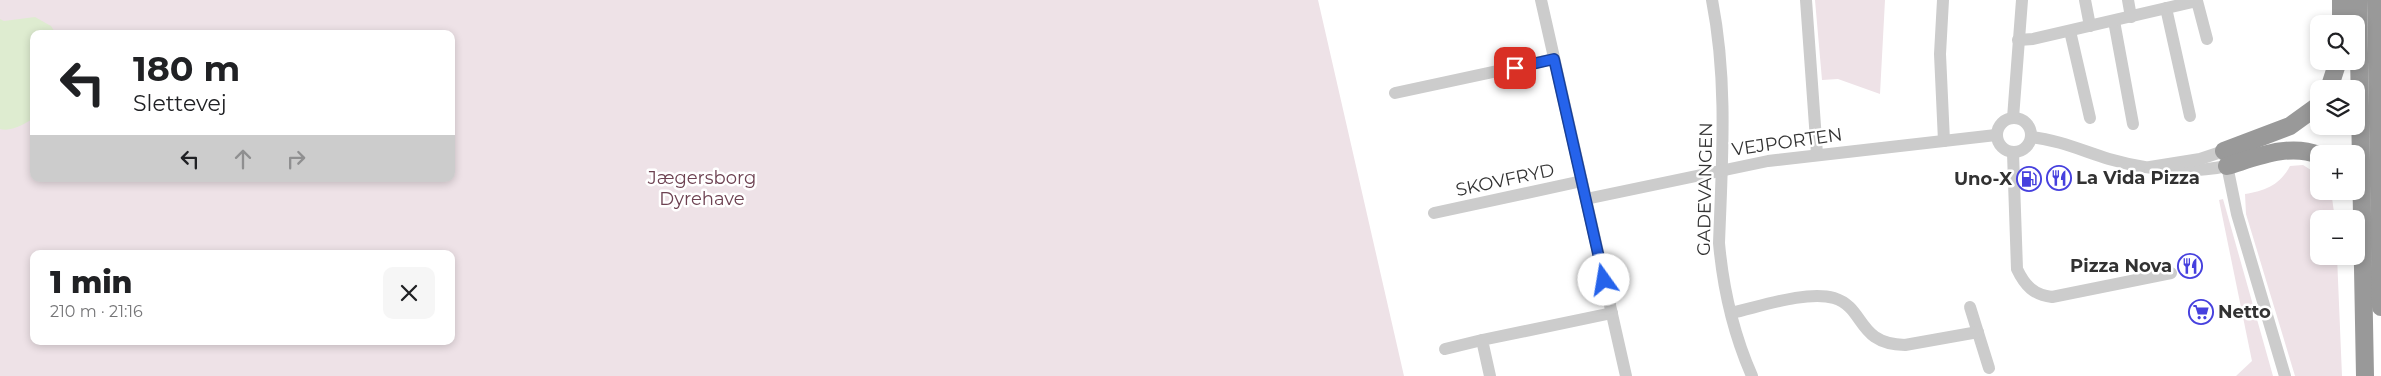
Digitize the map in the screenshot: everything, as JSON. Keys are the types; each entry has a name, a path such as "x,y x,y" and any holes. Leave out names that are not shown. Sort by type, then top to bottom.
{"highway":[{"path":"2341,0 2341,15"},
{"path":"2358,0 2362,210"},
{"path":"2376,0 2381,307"},
{"path":"2226,159 2290,126 2310,112"},
{"path":"2226,159 2289,150 2310,153"},
{"path":"2363,265 2365,376"}],"street":[{"path":"1541,0 1626,376"},
{"name":"GADEVANGEN","path":"1712,0 1722,67 1724,107 1719,243 1731,313 1752,376"},
{"path":"1806,0 1817,154"},
{"path":"1943,0 1940,54 1944,141"},
{"path":"2013,118 2022,0"},
{"path":"2084,0 2090,26"},
{"path":"2128,0 2131,16"},
{"path":"2018,40 2033,39 2070,31 2173,5 2197,1 2206,39"},
{"path":"2173,5 2190,116"},
{"path":"2114,21 2133,124"},
{"path":"2070,31 2090,118"},
{"path":"1396,94 1554,59"},
{"path":"2013,118 2026,123 2031,137 2025,149 2014,153 2001,148 1996,135 2000,125 2013,118"},
{"name":"VEJPORTEN","path":"1586,199 1722,170 1817,154 1996,135"},
{"path":"2031,137 2060,141 2109,159 2171,171 2190,171 2226,159 2237,214 2285,376"},
{"path":"2014,153 2017,270 2023,282 2033,291 2042,296 2052,297 2171,273"},
{"name":"SKOVFRYD","path":"1434,213 1582,181"},
{"path":"1731,313 1804,297 1822,296 1835,298 1845,304 1868,333 1880,341 1892,345 1904,345 1978,332"},
{"path":"1970,307 1989,368"},
{"path":"1445,349 1612,313"},
{"path":"1482,340 1490,376"}],"green space":[{"name":"Jægersborg Dyrehave","path":"0,0 1318,0 1404,376 0,376"},
{"path":"1815,0 1885,0 1880,94 1838,79 1822,80"},
{"path":"2303,165 2310,169 2310,200 2332,200 2334,210 2310,210 2310,265 2337,265 2342,376 2295,376 2246,214 2245,194 2271,186 2282,178 2290,166"},
{"path":"2223,199 2273,376 2236,376 2252,361 2219,200"}],"shaded area":[{"path":"35,17 51,26 54,30 30,30 30,120 22,125 4,130 0,129 0,19 4,21"}],"place":[{"name":"La Vida Pizza","path":"2059,178"},
{"name":"Uno-X","path":"2029,179"},
{"name":"Pizza Nova","path":"2190,266"},
{"name":"Netto","path":"2201,312"}],"route":[{"path":"1515,68 1554,59 1604,280"}]}
